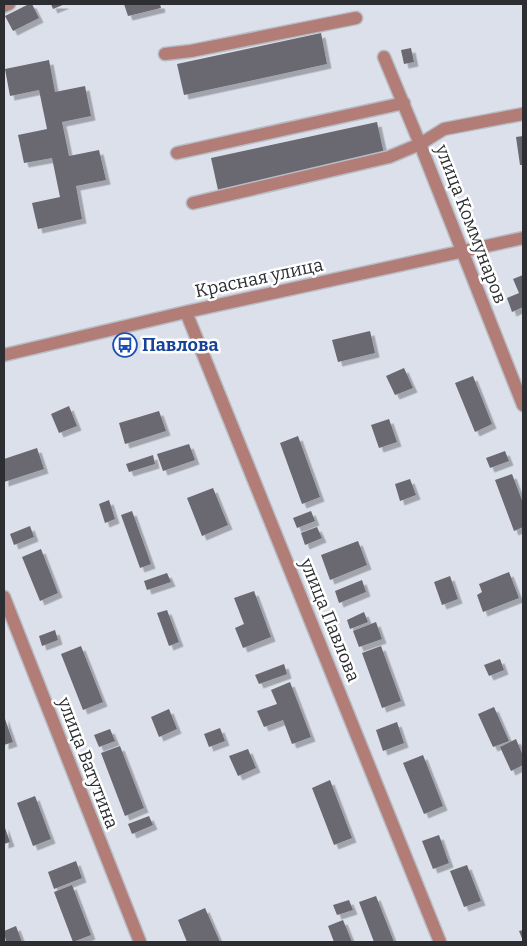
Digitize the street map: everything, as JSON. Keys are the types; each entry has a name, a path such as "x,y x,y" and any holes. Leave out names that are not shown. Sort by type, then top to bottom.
{"street":[{"path":"4,6 10,4"},
{"path":"166,54 191,51 356,18"},
{"name":"улица Коммунаров","path":"384,57 404,103 523,405"},
{"path":"177,153 404,103"},
{"path":"193,203 389,157 420,144 444,129 523,114"},
{"name":"Красная улица","path":"4,355 186,312 523,238"},
{"name":"улица Павлова","path":"186,312 440,942"},
{"name":"улица Ватутина","path":"4,597 140,942"}],"building":[{"path":"32,4 39,18 13,31 5,16"},
{"path":"51,4 65,4 53,9"},
{"path":"124,4 160,4 161,8 128,16"},
{"path":"321,33 327,64 184,95 177,64"},
{"path":"411,48 414,62 404,64 401,50"},
{"path":"49,60 55,92 85,86 91,116 62,122 69,156 99,150 106,180 76,186 82,219 38,229 32,203 60,197 52,158 24,163 18,135 47,129 39,90 10,96 5,69"},
{"path":"377,122 384,154 218,190 211,158"},
{"path":"523,136 523,165 520,165 516,137"},
{"path":"523,275 523,307 512,312 507,298 519,293 513,279"},
{"path":"370,331 375,353 338,362 332,340"},
{"path":"404,368 413,388 395,395 386,376"},
{"path":"473,376 492,424 475,432 455,383"},
{"path":"69,406 77,426 59,433 51,414"},
{"path":"159,411 166,431 125,444 119,423"},
{"path":"389,419 397,442 379,448 371,425"},
{"path":"298,436 320,497 302,504 280,443"},
{"path":"189,444 195,460 163,471 157,454"},
{"path":"37,448 44,469 4,482 4,459"},
{"path":"505,451 509,461 490,468 486,458"},
{"path":"153,455 155,464 129,472 126,464"},
{"path":"512,474 523,503 523,527 514,531 495,480"},
{"path":"410,479 416,495 400,501 395,484"},
{"path":"213,488 228,525 202,536 187,498"},
{"path":"109,500 115,519 105,523 99,504"},
{"path":"132,511 151,564 140,568 121,515"},
{"path":"311,511 315,521 297,528 293,518"},
{"path":"30,526 34,537 14,545 10,534"},
{"path":"317,527 322,538 305,545 301,533"},
{"path":"358,541 367,565 330,580 321,555"},
{"path":"41,549 58,593 40,601 22,557"},
{"path":"509,572 519,598 483,612 477,595 482,592 479,584"},
{"path":"167,573 171,582 147,590 144,581"},
{"path":"450,576 458,599 442,605 434,582"},
{"path":"362,580 366,592 339,603 335,591"},
{"path":"254,591 271,637 243,648 235,628 244,624 234,598"},
{"path":"167,610 179,642 169,646 157,613"},
{"path":"364,612 368,622 350,629 347,620"},
{"path":"376,622 382,639 359,647 353,631"},
{"path":"55,630 58,640 42,646 39,636"},
{"path":"81,646 103,702 83,710 61,654"},
{"path":"381,646 401,701 382,708 362,653"},
{"path":"500,659 504,670 489,676 484,665"},
{"path":"284,664 287,674 259,684 255,675"},
{"path":"290,682 311,737 292,744 283,720 264,727 257,711 277,704 271,690"},
{"path":"494,707 509,741 493,747 478,714"},
{"path":"169,709 177,729 159,737 151,717"},
{"path":"4,716 13,742 4,745"},
{"path":"397,722 404,743 383,751 376,730"},
{"path":"220,728 225,741 209,747 204,734"},
{"path":"110,729 115,741 99,747 94,735"},
{"path":"516,739 523,756 523,765 511,771 500,747"},
{"path":"120,746 144,808 125,816 101,753"},
{"path":"248,749 256,768 238,776 229,756"},
{"path":"423,755 443,806 424,814 403,763"},
{"path":"330,780 352,838 334,845 312,788"},
{"path":"35,796 51,839 33,846 17,803"},
{"path":"149,816 153,825 132,834 128,824"},
{"path":"4,825 10,842 4,844"},
{"path":"439,835 449,863 433,869 422,841"},
{"path":"76,861 82,878 54,889 48,872"},
{"path":"467,865 481,901 464,907 450,871"},
{"path":"72,885 91,935 73,942 54,892"},
{"path":"376,896 394,942 374,942 359,902"},
{"path":"349,900 353,910 337,915 333,905"},
{"path":"205,908 220,942 187,942 178,920"},
{"path":"343,920 352,942 334,942 328,926"},
{"path":"16,926 22,942 6,942 4,931"},
{"path":"523,930 523,941 519,931"}],"place":[{"name":"Павлова","path":"125,345"}]}
